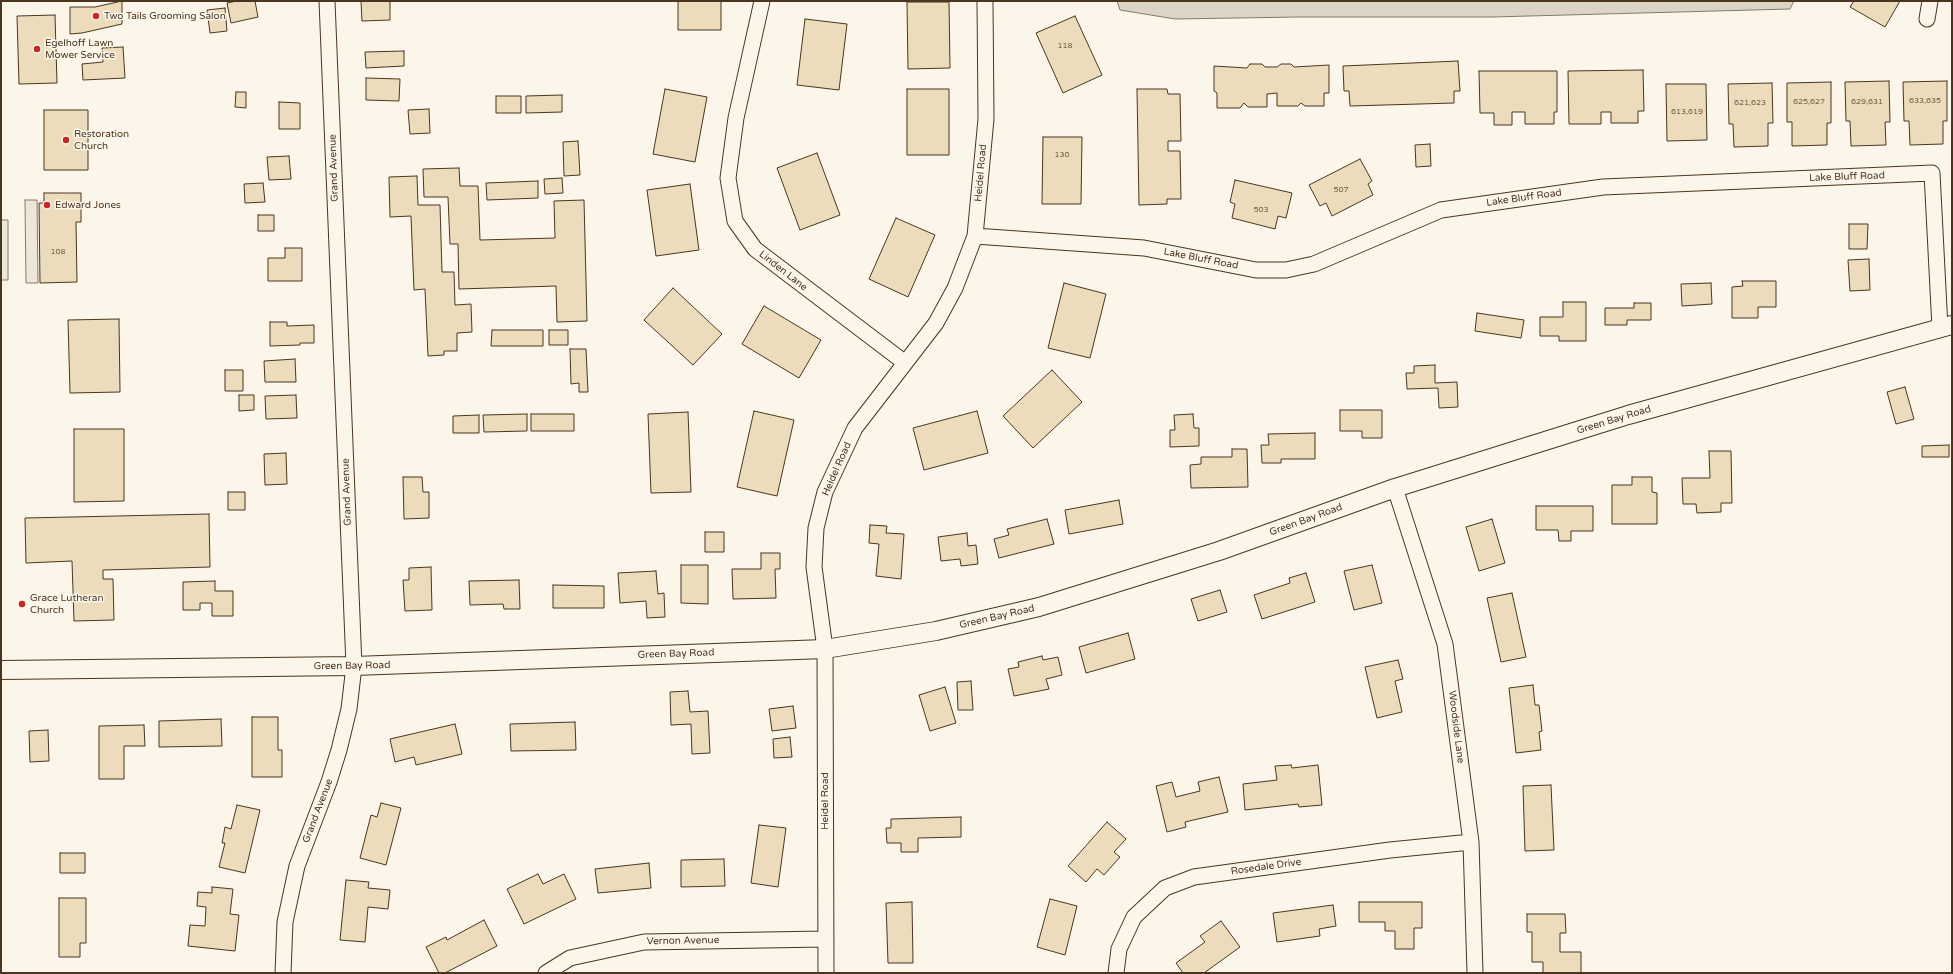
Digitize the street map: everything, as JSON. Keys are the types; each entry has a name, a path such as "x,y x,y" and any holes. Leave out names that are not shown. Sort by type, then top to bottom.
{"street":[{"name":"Grand Avenue","path":"282,973 285,922 297,866 329,782 339,750 349,709 354,666 327,1"},
{"name":"Linden Lane","path":"762,1 736,118 728,178 735,221 755,249 904,362"},
{"name":"Heidel Road","path":"826,973 825,649 814,567 816,528 825,492 855,428 939,318 955,288 975,236 986,119 985,1"},
{"path":"1927,18 1930,1"},
{"name":"Lake Bluff Road","path":"975,236 1144,248 1256,270 1286,270 1314,264 1440,210 1603,187 1932,173 1946,326"},
{"name":"Green Bay Road","path":"1,670 354,666 825,649 936,631 1039,607 1219,551 1395,488 1628,416 1946,326"},
{"name":"Woodside Lane","path":"1395,488 1445,644 1471,842 1475,973"},
{"name":"Rosedale Drive","path":"1116,973 1119,949 1134,916 1164,888 1194,876 1390,850 1471,842"},
{"name":"Vernon Avenue","path":"546,973 570,958 644,942 825,938"}],"shaded area":[{"path":"1117,1 1794,1 1790,9 1492,17 1299,17 1175,19 1120,10"},
{"path":"25,200 37,200 38,283 26,283"},
{"path":"1,220 8,220 8,280 1,280"}],"building":[{"name":"Two Tails Grooming Salon","path":"122,1 122,24 82,33 70,34 70,7 95,7"},
{"path":"237,1 255,1 258,17 231,23 227,3"},
{"path":"361,1 390,1 390,20 362,21"},
{"path":"678,1 721,1 721,30 678,30"},
{"path":"1854,1 1900,1 1885,27 1850,7"},
{"path":"907,2 949,2 950,68 908,69"},
{"path":"225,8 227,31 210,33 207,10"},
{"name":"Egelhoff Lawn Mower Service","path":"55,15 57,83 19,84 17,16"},
{"path":"1075,16 1102,75 1063,93 1036,33"},
{"path":"805,19 847,24 839,90 797,85"},
{"path":"123,47 125,78 83,80 82,64 103,62 102,48"},
{"path":"404,51 404,66 366,68 365,52"},
{"path":"1458,61 1460,91 1454,91 1454,103 1350,106 1349,91 1344,91 1343,66"},
{"path":"1250,64 1262,64 1265,67 1277,67 1281,64 1291,64 1294,67 1329,65 1329,93 1324,93 1324,106 1305,106 1301,103 1298,106 1277,106 1277,93 1267,94 1267,107 1248,107 1244,103 1240,108 1217,108 1217,93 1214,91 1214,66 1247,68"},
{"path":"1643,70 1644,111 1638,111 1638,123 1611,123 1611,112 1601,112 1601,124 1569,124 1568,71"},
{"path":"1479,71 1557,71 1557,112 1554,112 1554,124 1525,124 1525,112 1512,112 1512,125 1494,125 1494,113 1480,113"},
{"path":"366,78 400,79 399,101 366,100"},
{"path":"1889,81 1890,122 1885,122 1886,145 1851,146 1850,121 1846,121 1845,82"},
{"path":"1947,81 1947,121 1943,121 1943,144 1910,145 1909,121 1904,121 1903,82"},
{"path":"1831,82 1831,123 1827,123 1827,145 1792,146 1792,122 1787,122 1787,83"},
{"path":"1772,83 1773,123 1768,123 1768,146 1734,147 1733,124 1729,124 1728,84"},
{"path":"1666,84 1706,84 1707,140 1667,141"},
{"path":"665,89 707,97 695,162 653,154"},
{"path":"907,89 949,89 949,155 907,155"},
{"path":"1137,89 1167,89 1168,94 1180,94 1181,141 1168,141 1168,151 1180,151 1181,199 1167,199 1167,204 1139,205"},
{"path":"236,92 246,92 246,108 235,107"},
{"path":"562,95 562,112 526,113 526,96"},
{"path":"496,96 521,96 521,113 496,113"},
{"path":"279,102 300,103 300,129 279,129"},
{"path":"429,109 430,133 410,134 408,110"},
{"name":"Restoration Church","path":"44,110 88,110 88,170 44,170"},
{"path":"1043,137 1082,137 1081,204 1042,204"},
{"path":"578,141 580,175 564,176 563,142"},
{"path":"1430,144 1431,166 1416,167 1415,145"},
{"path":"817,153 840,215 800,230 777,168"},
{"path":"289,156 291,179 269,180 267,157"},
{"path":"1360,159 1372,181 1368,184 1373,195 1332,216 1326,203 1320,206 1309,185"},
{"path":"459,168 460,186 478,186 480,240 555,238 554,201 584,200 587,321 557,322 556,286 459,289 458,244 450,244 448,197 424,197 423,169"},
{"path":"417,176 418,205 440,205 442,272 454,272 455,305 471,304 472,332 457,333 457,351 444,351 444,355 428,356 425,289 414,290 411,216 390,217 389,177"},
{"path":"562,178 563,193 545,194 544,179"},
{"path":"1235,180 1292,193 1286,218 1278,216 1275,229 1232,218 1235,204 1230,202"},
{"path":"538,181 538,198 487,200 486,183"},
{"path":"263,183 265,202 245,203 244,184"},
{"path":"690,184 699,250 656,256 647,190"},
{"path":"44,193 81,193 81,222 76,222 77,282 40,283 39,203 44,203"},
{"path":"258,215 274,215 274,231 258,231"},
{"path":"896,218 935,235 908,297 869,279"},
{"path":"1849,224 1868,224 1867,249 1849,249"},
{"path":"285,248 302,248 302,281 268,281 268,258 285,258"},
{"path":"1869,259 1870,290 1850,291 1848,260"},
{"path":"1742,281 1776,281 1776,307 1758,307 1758,318 1732,318 1732,287 1743,286"},
{"path":"1064,283 1106,294 1090,358 1048,348"},
{"path":"1711,283 1712,304 1682,306 1681,284"},
{"path":"673,288 722,334 693,365 644,320"},
{"path":"1563,302 1586,302 1586,341 1559,341 1559,336 1540,336 1540,317 1563,317"},
{"path":"1634,303 1651,303 1651,320 1627,320 1627,325 1605,325 1605,308 1634,308"},
{"path":"764,306 821,340 799,378 742,344"},
{"path":"1477,313 1524,320 1521,338 1475,331"},
{"path":"119,319 120,392 70,393 68,320"},
{"path":"270,322 287,322 287,326 314,325 314,343 270,346"},
{"path":"492,330 543,330 543,346 491,346"},
{"path":"549,330 568,330 568,345 549,345"},
{"path":"570,349 586,349 588,392 579,392 579,383 571,384"},
{"path":"295,359 296,382 265,382 264,361"},
{"path":"1435,365 1435,383 1457,382 1458,407 1439,408 1438,388 1407,389 1406,373 1414,373 1414,366"},
{"path":"225,370 243,370 243,391 225,391"},
{"path":"1052,370 1082,402 1033,448 1003,416"},
{"path":"1905,387 1914,419 1896,424 1887,392"},
{"path":"239,395 254,395 254,410 239,411"},
{"path":"296,395 297,418 266,419 265,396"},
{"path":"1340,410 1382,410 1382,438 1362,438 1362,431 1340,431"},
{"path":"754,411 794,420 777,496 737,487"},
{"path":"977,411 988,453 924,470 913,428"},
{"path":"688,412 691,492 651,493 648,414"},
{"path":"527,414 527,431 484,432 483,415"},
{"path":"531,414 574,414 574,431 531,431"},
{"path":"1193,414 1194,428 1199,428 1199,446 1170,447 1170,430 1175,430 1174,415"},
{"path":"479,415 479,433 453,433 453,416"},
{"path":"74,429 124,429 124,501 74,502"},
{"path":"1315,433 1315,459 1281,459 1281,463 1262,463 1261,445 1269,445 1268,434"},
{"path":"1949,445 1949,457 1922,457 1922,446"},
{"path":"1232,449 1247,449 1248,487 1191,488 1190,465 1201,464 1201,457 1232,457"},
{"path":"1709,451 1731,451 1732,503 1721,503 1721,512 1697,513 1696,504 1683,504 1682,478 1710,478"},
{"path":"286,453 287,484 265,485 264,454"},
{"path":"403,477 422,477 423,492 429,492 429,518 404,519"},
{"path":"1632,477 1652,477 1652,492 1657,493 1657,524 1612,524 1612,485 1632,485"},
{"path":"228,492 245,492 245,510 228,510"},
{"path":"1119,500 1123,524 1069,534 1065,510"},
{"path":"1536,506 1593,506 1593,531 1571,531 1571,541 1559,541 1558,530 1536,530"},
{"path":"209,514 210,567 103,570 103,579 113,579 114,620 74,621 72,561 26,563 25,518"},
{"path":"1047,519 1054,544 999,558 994,539 1009,535 1007,529"},
{"path":"1492,519 1505,563 1479,571 1466,527"},
{"path":"870,525 887,526 886,533 904,534 901,579 876,576 879,544 869,543"},
{"path":"705,532 724,532 724,552 705,552"},
{"path":"967,533 968,546 976,545 978,564 961,566 960,559 941,561 938,537"},
{"path":"761,553 780,553 780,569 775,569 776,598 733,599 732,569 761,569"},
{"path":"681,565 708,565 708,604 681,603"},
{"path":"1372,565 1382,603 1354,610 1344,571"},
{"path":"431,567 432,610 405,611 403,580 409,580 409,568"},
{"path":"656,571 658,594 664,593 665,617 647,618 646,601 620,603 618,573"},
{"path":"1306,573 1315,602 1262,619 1254,595 1290,583 1289,578"},
{"path":"519,580 520,609 504,609 503,604 470,605 469,581"},
{"path":"215,581 215,591 233,591 233,616 212,616 212,603 200,603 200,610 183,610 183,582"},
{"path":"553,585 604,586 604,608 553,608"},
{"path":"1220,590 1227,612 1198,621 1191,599"},
{"path":"1512,593 1526,657 1501,662 1487,598"},
{"path":"1128,633 1135,659 1086,673 1079,647"},
{"path":"1042,656 1043,660 1058,657 1062,675 1046,679 1049,689 1014,696 1008,669 1019,667 1018,662"},
{"path":"1398,660 1403,679 1395,681 1402,712 1377,718 1365,667"},
{"path":"971,681 973,710 958,710 957,682"},
{"path":"1533,685 1535,705 1539,705 1542,731 1539,732 1541,750 1516,753 1509,688"},
{"path":"945,687 956,723 930,731 919,695"},
{"path":"688,691 690,712 708,711 710,753 692,754 691,724 671,725 670,692"},
{"path":"793,706 796,728 772,731 769,709"},
{"path":"252,717 278,717 278,750 282,750 282,777 252,777"},
{"path":"221,719 222,746 159,747 159,721"},
{"path":"575,722 576,750 511,751 510,724"},
{"path":"455,724 462,754 416,765 414,757 395,762 390,739"},
{"path":"144,725 145,746 124,746 124,779 99,779 99,726"},
{"path":"48,730 49,761 30,762 29,731"},
{"path":"790,737 792,757 774,758 773,739"},
{"path":"1291,765 1292,768 1318,765 1322,805 1299,807 1298,804 1245,810 1243,784 1277,780 1275,766"},
{"path":"1219,777 1228,812 1185,822 1186,827 1167,832 1156,786 1172,782 1176,797 1200,791 1198,782"},
{"path":"1551,785 1554,850 1525,851 1523,786"},
{"path":"381,803 401,808 386,865 360,858 371,815 377,817"},
{"path":"237,805 260,810 245,873 219,867 225,843 222,843 225,827 231,829"},
{"path":"961,817 961,837 918,838 918,852 901,852 901,843 887,843 886,828 891,828 891,819"},
{"path":"1107,822 1126,839 1114,852 1120,857 1104,875 1097,869 1086,882 1068,866"},
{"path":"759,825 786,828 778,887 751,883"},
{"path":"60,853 85,853 85,873 60,873"},
{"path":"724,859 725,886 681,887 681,860"},
{"path":"649,863 651,888 598,893 595,869"},
{"path":"538,874 543,884 564,874 576,899 524,924 507,889"},
{"path":"346,880 369,882 368,888 390,890 388,909 368,907 365,942 340,940"},
{"path":"212,887 233,889 230,914 239,915 235,951 188,946 190,925 205,926 206,907 197,906 198,892 212,893"},
{"path":"59,898 86,898 86,943 80,943 80,957 59,957"},
{"path":"1050,899 1077,906 1065,955 1037,947"},
{"path":"912,902 913,963 888,963 886,903"},
{"path":"1359,902 1422,902 1422,928 1414,928 1414,949 1395,949 1395,931 1385,931 1385,922 1359,922"},
{"path":"1333,905 1336,926 1319,929 1320,936 1277,942 1273,913"},
{"path":"1527,914 1565,914 1566,933 1560,933 1560,952 1581,952 1581,973 1543,973 1543,962 1532,962 1532,932 1527,932"},
{"path":"484,920 497,946 445,973 439,973 426,947 446,937 447,940"},
{"path":"1221,921 1240,947 1204,973 1183,973 1176,963 1205,942 1200,936"}],"place":[{"name":"Two Tails Grooming Salon","path":"96,16"},
{"name":"Egelhoff Lawn Mower Service","path":"37,49"},
{"name":"Restoration Church","path":"66,140"},
{"name":"Edward Jones","path":"47,205"},
{"name":"Grace Lutheran Church","path":"22,604"}]}
